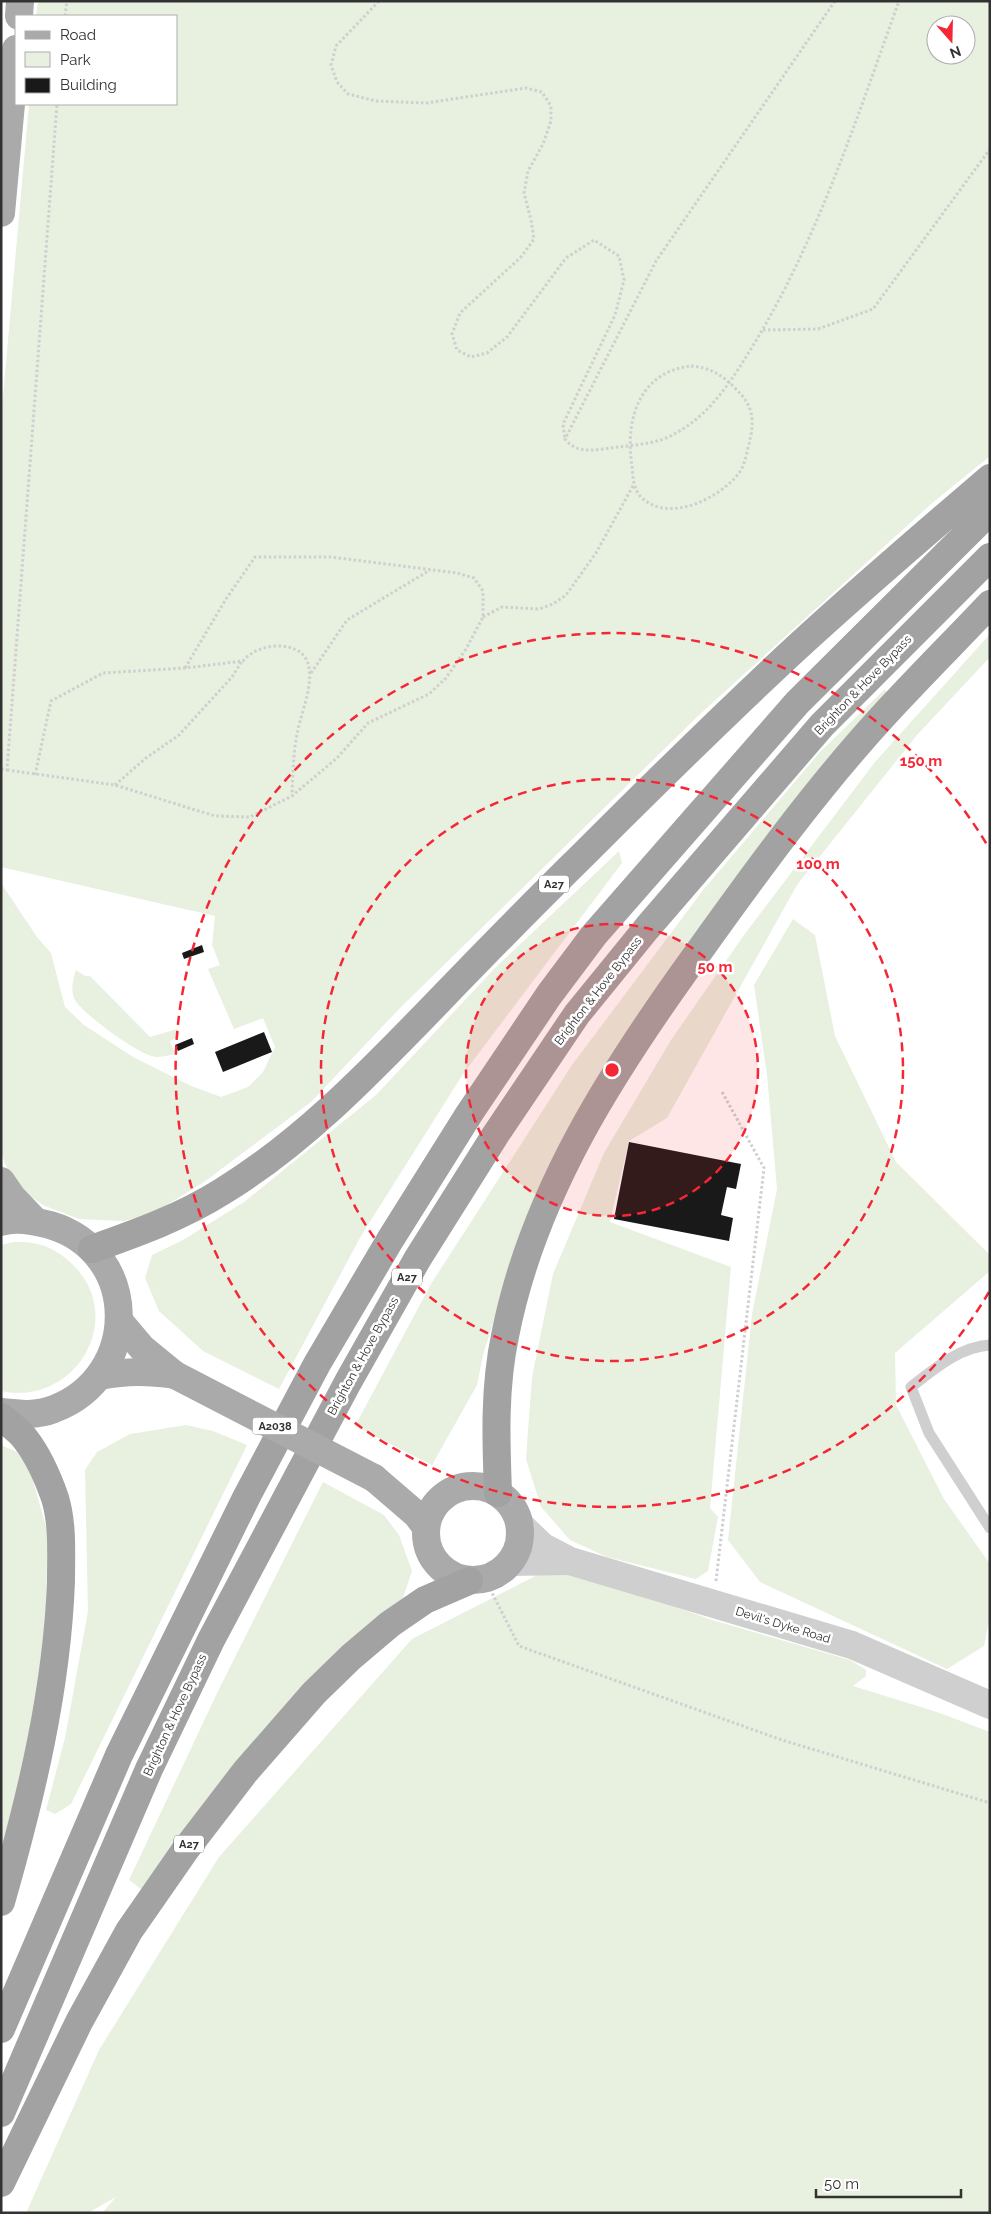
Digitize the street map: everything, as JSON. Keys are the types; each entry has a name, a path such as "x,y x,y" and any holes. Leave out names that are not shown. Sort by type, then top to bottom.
{"highway":[{"name":"A27","path":"92,1249 160,1224 222,1192 259,1168 333,1107 372,1070 536,902 778,665 990,478"},
{"name":"A27","path":"1,2028 119,1755 247,1496 317,1364 385,1248 469,1114 549,995 594,936 797,703 990,510"},
{"name":"Brighton & Hove Bypass","path":"1,2113 149,1769 211,1640 362,1357 418,1258 490,1142 577,1014 647,928 822,725 990,557"},
{"path":"498,1493 497,1387 504,1337 529,1248 546,1203 568,1157 619,1066 738,897 810,803 884,716 990,604"},
{"path":"1,1417 26,1440 45,1471 56,1500 61,1554 56,1643 45,1725 23,1824 1,1902"},
{"name":"A27","path":"1,2184 79,2022 129,1931 186,1849 251,1765 314,1693 351,1657 390,1624 425,1600 477,1580"}],"main road":[{"path":"19,15 20,1"},
{"path":"1,212 15,60"},
{"path":"1,1181 12,1197 34,1220"},
{"path":"1,1222 34,1220 66,1230 92,1249 108,1270 118,1296 120,1322 114,1351 100,1376 79,1397 53,1410 24,1415 1,1412"},
{"name":"A2038","path":"120,1322 142,1348 175,1375 374,1478 422,1496 443,1497"},
{"name":"A2038","path":"100,1376 126,1371 147,1371 175,1375"},
{"name":"A2038","path":"374,1478 416,1515 426,1528"},
{"path":"470,1486 485,1487 498,1493 512,1507 520,1525 519,1544 511,1562 500,1573 477,1580 454,1577 432,1557 427,1542 426,1528 432,1511 443,1497 455,1490 470,1486"}],"street":[{"name":"Devil's Dyke Road","path":"520,1525 543,1547 570,1561 852,1645 985,1700"},
{"name":"Devil's Dyke Road","path":"511,1562 570,1561"}],"lane":[{"path":"990,1345 978,1345 944,1361 911,1387 929,1433 990,1528"}],"path":[{"path":"65,15 67,1"},
{"path":"378,1 336,46 331,65 337,82 348,94 376,102 426,103 526,88 542,92 551,106 551,121 543,144 528,171 524,193 534,239 522,257 460,313 452,334 457,350 471,357 487,353 507,337 566,258 594,240 619,256 624,280 615,315 563,424 565,439 579,450 628,446 650,442 675,434 697,419 730,383 782,297 841,160 898,1"},
{"path":"565,439 656,261 835,1"},
{"path":"7,770 57,105"},
{"path":"762,330 818,329 873,309 990,149"},
{"path":"697,366 713,371 744,396 752,412 753,422 744,464 732,480 705,500 696,504 667,508 649,504 639,495 634,484 628,446 637,402 641,394 660,377 683,367 697,366"},
{"path":"483,617 502,607 539,609 553,604 566,595 596,553 634,484"},
{"path":"1,769 115,785 183,807 232,818 250,818 292,796 337,758 368,723 429,694 446,678 466,649 483,617 483,591 474,578 457,573 331,557 255,557 226,599 185,668"},
{"path":"310,674 347,620 430,569"},
{"path":"115,785 146,758 163,748 179,735 232,677 248,655 273,646 284,646 304,655 308,660 310,674 296,735 292,796"},
{"path":"35,775 51,700 103,673 185,668 243,661"},
{"path":"714,1604 764,1168 721,1090"},
{"path":"477,1580 519,1646 782,1740 990,1803"}],"green space":[{"path":"38,1 990,1 990,456 931,504 698,716 399,1009 311,1102 204,1182 154,1213 124,1221 79,1219 45,1206 18,1188 5,1164 1,1151 1,883 37,937 51,953 65,1007 84,1025 133,1057 189,1085 221,1097 248,1087 263,1072 275,1047 263,1018 234,1029 208,969 220,965 212,945 215,916 1,867 1,419 29,105 178,105 178,15 36,15"},
{"path":"990,634 990,657 917,735 797,885 667,1118 629,1141 610,1222 731,1267 710,1508 718,1517 708,1571 696,1579 607,1557 570,1540 541,1507 526,1459 532,1377 553,1274 604,1153 671,1040 744,935 875,762"},
{"path":"885,689 889,697 617,1047 526,1218 483,1355 477,1385 432,1465 355,1426 431,1284 572,1065 704,889 820,752"},
{"path":"619,851 622,863 463,1074 361,1236 279,1389 203,1351 159,1311 145,1278 152,1255 183,1240 244,1202 376,1095 495,968"},
{"path":"793,919 815,935 835,1036 896,1162 990,1255 990,1271 895,1353 896,1405 944,1499 990,1564 990,1615 984,1646 947,1669 760,1582 728,1540 752,1314 777,1189 767,1075 754,985"},
{"path":"76,970 85,976 90,976 150,1037 177,1029 180,1032 179,1037 170,1041 175,1054 156,1057 148,1055 125,1042 89,1015 73,996 72,985"},
{"path":"14,1242 29,1242 41,1245 55,1251 70,1262 87,1283 95,1307 94,1330 86,1352 72,1371 52,1385 28,1392 1,1391 1,1245"},
{"path":"186,1425 213,1431 247,1445 71,1804 55,1814 46,1810 65,1738 88,1611 85,1470 97,1452 130,1434"},
{"path":"1,1445 26,1456 48,1534 44,1665 20,1791 1,1852"},
{"path":"323,1482 384,1515 399,1535 412,1571 403,1598 322,1670 146,1893 129,1880 219,1689"},
{"path":"553,1567 635,1592 712,1620 850,1660 866,1670 866,1676 853,1686 937,1712 990,1732 990,2213 102,2213 116,2197 88,2213 26,2213 99,2050 219,1857 412,1639"}],"building":[{"path":"202,945 204,952 184,959 182,953"},
{"path":"264,1032 272,1052 223,1072 215,1052"},
{"path":"192,1038 194,1044 178,1051 175,1045"},
{"path":"629,1142 741,1164 736,1189 727,1187 721,1215 733,1218 729,1241 614,1219"}]}
